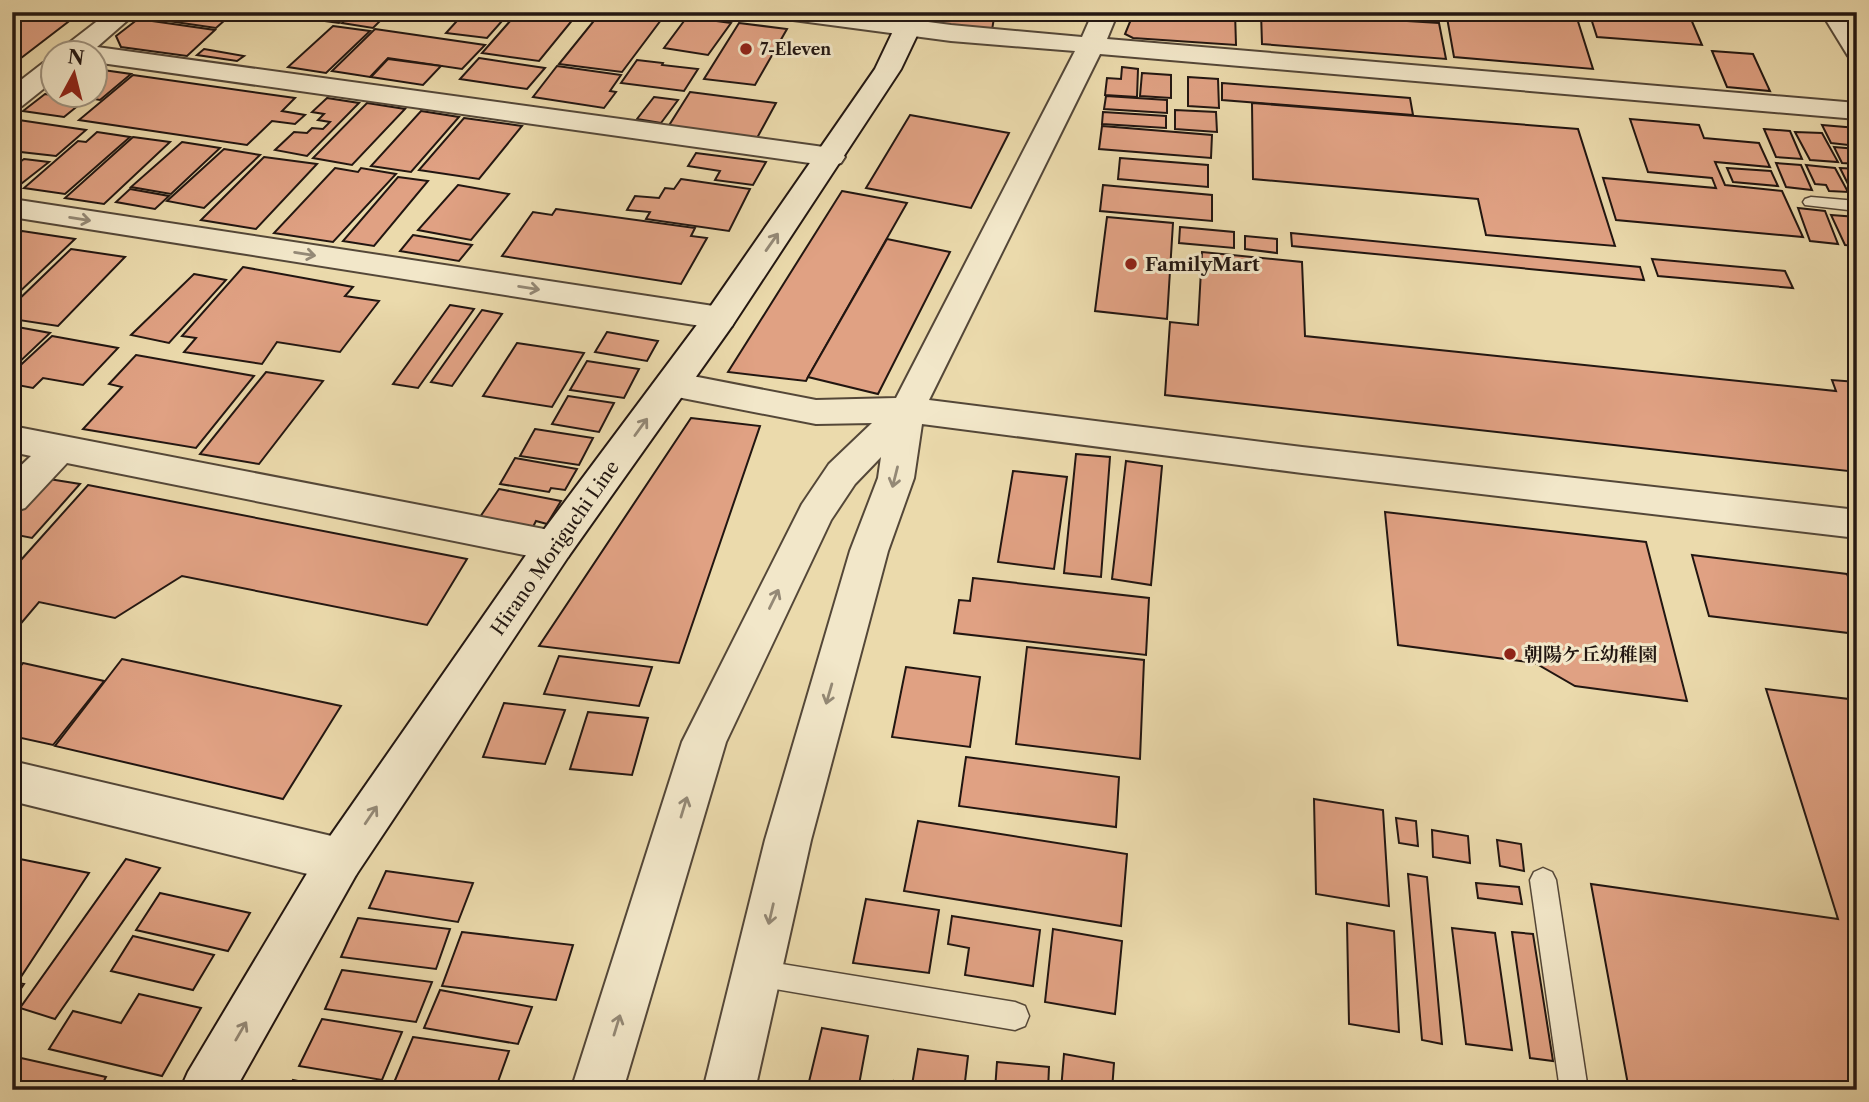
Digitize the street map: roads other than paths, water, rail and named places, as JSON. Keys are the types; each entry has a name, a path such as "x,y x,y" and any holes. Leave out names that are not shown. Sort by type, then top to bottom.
{"street":[{"path":"97,38 125,12"},
{"path":"793,12 907,19 1091,46 1857,111"},
{"path":"729,1090 788,840 869,551 895,478 907,410 1106,12"},
{"path":"1833,12 1857,50"},
{"name":"Hirano Moriguchi Line","path":"206,1090 340,860 554,546 720,318 831,157 888,69 907,19"},
{"path":"108,56 831,157"},
{"path":"12,100 38,80"},
{"path":"12,208 720,318"},
{"path":"672,384 816,412 907,410 1303,460 1857,524"},
{"path":"597,1090 705,741 815,514 842,474 907,410"},
{"path":"12,439 554,546"},
{"path":"12,498 60,448"},
{"path":"12,781 340,860"}],"lane":[{"path":"1811,202 1857,206"},
{"path":"1543,880 1574,1090"},
{"path":"757,973 1015,1016"}],"place":[{"name":"7-Eleven","path":"746,49"},
{"name":"FamilyMart","path":"1131,264"},
{"name":"朝陽ケ丘幼稚園","path":"1510,654"}]}
